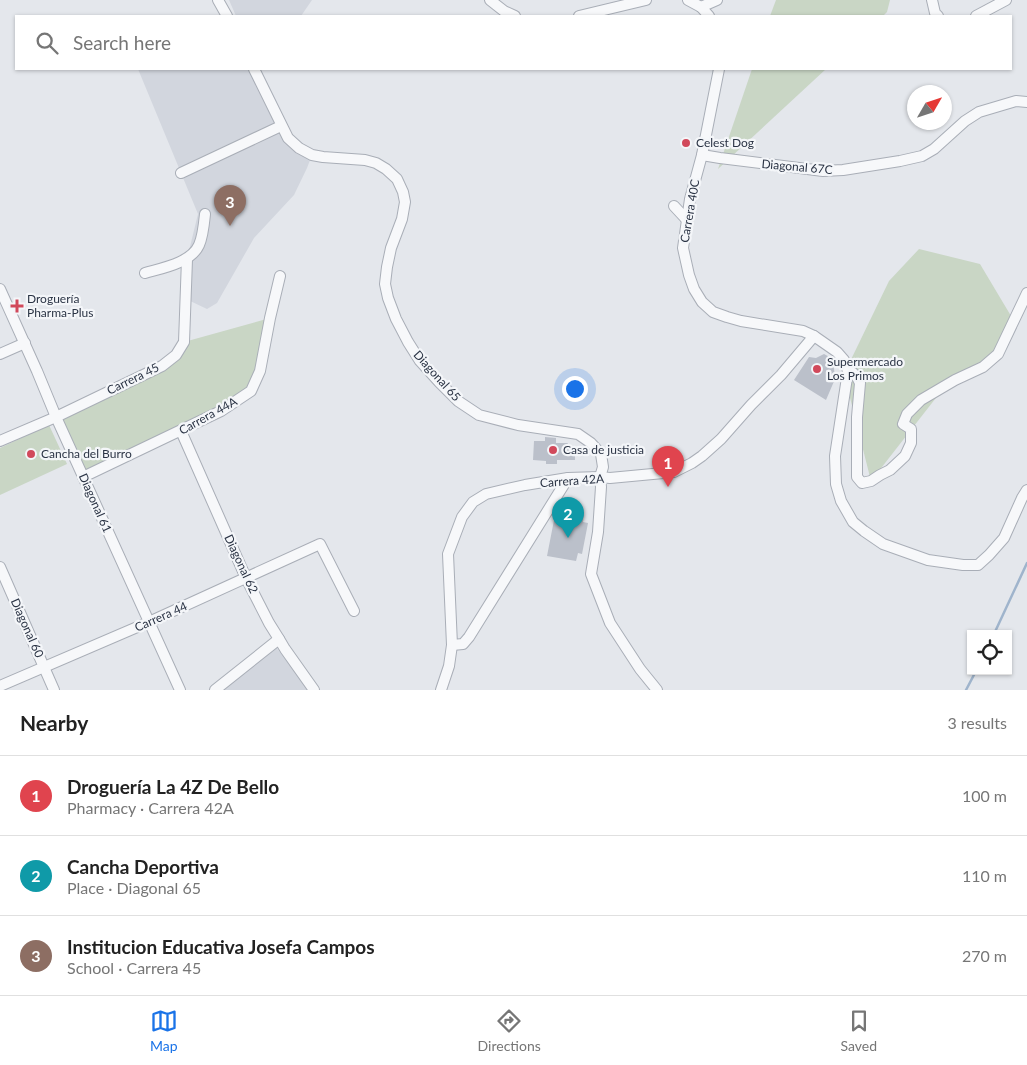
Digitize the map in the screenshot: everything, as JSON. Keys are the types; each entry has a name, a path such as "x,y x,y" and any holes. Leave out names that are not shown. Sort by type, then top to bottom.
{"street":[{"path":"218,0 226,15"},
{"path":"490,0 505,14"},
{"path":"583,15 646,0"},
{"path":"688,0 701,7 708,15"},
{"path":"701,7 717,0"},
{"path":"932,0 937,15"},
{"path":"978,15 1006,0"},
{"name":"Diagonal 65","path":"254,70 281,126 288,138 299,148 312,155 370,162 386,169 397,179 405,202 402,219 391,248 385,284 396,319 420,361 458,401 478,415 518,425 578,434 591,443 601,454 603,467 600,477 598,532 591,574 610,623 640,669 657,690"},
{"name":"Carrera 40C","path":"718,70 702,155 690,199 683,248 688,275 702,302 713,312 741,321 803,331 814,336 837,352 844,360 848,371 853,373 860,383 858,476 862,483 871,482 890,470 905,456 911,443 911,429 903,424 907,414 914,406 955,380 983,367 998,354 1027,293"},
{"name":"Diagonal 67C","path":"702,155 823,172 900,161 922,156 934,149 965,121 979,112 1016,102 1027,102"},
{"path":"180,173 281,126"},
{"path":"674,206 687,220"},
{"path":"145,273 187,259 199,245 204,228 205,214"},
{"name":"Carrera 45","path":"0,441 56,417 162,366 176,355 184,342 187,259"},
{"name":"Carrera 44A","path":"83,477 221,411 251,390 260,371 280,276"},
{"name":"Diagonal 61","path":"0,289 180,690"},
{"name":"Carrera 42A","path":"440,690 449,666 452,645 448,554 462,518 473,502 486,494 525,485 568,478 610,478 674,472 692,464 721,439 814,336"},
{"path":"0,354 25,343"},
{"path":"848,371 835,456 836,484 841,501 853,522 883,544 928,560 978,565 1004,538 1027,490"},
{"name":"Diagonal 62","path":"181,431 246,578 269,623 314,690"},
{"path":"452,645 463,644 469,637 568,478"},
{"name":"Carrera 44","path":"0,686 149,622 320,544 354,610"},
{"name":"Diagonal 60","path":"0,567 54,690"},
{"path":"215,690 279,638"}],"shaded area":[{"path":"229,0 312,0 302,15 236,15"},
{"path":"138,70 254,70 281,126 312,155 294,195 254,238 217,303 207,309 186,299 187,259 198,214"},
{"path":"276,647 308,690 222,690"}],"green space":[{"path":"776,0 890,0 887,12 884,15 770,15"},
{"path":"752,70 825,70 718,169"},
{"path":"919,249 980,264 1014,321 983,367 946,385 871,481 844,374 889,281"},
{"path":"270,318 251,391 83,477 56,417 162,366 184,342"},
{"name":"Cancha del Burro","path":"49,425 67,464 0,495 0,448"}],"building":[{"name":"Supermercado Los Primos","path":"824,354 833,359 835,379 826,400 794,380 809,357 816,358"},
{"name":"Casa de justicia","path":"545,437 556,438 556,443 568,443 568,448 572,448 572,452 575,452 575,460 557,460 557,464 546,464 546,461 533,460 534,441 545,441"},
{"path":"558,508 584,512 583,522 588,523 582,554 578,553 576,561 547,556 556,510"}],"waterway":[{"path":"996,630 1027,563"},
{"path":"966,690 974,675"}],"place":[{"name":"Celest Dog","path":"686,143"},
{"name":"Institucion Educativa Josefa Campos","path":"230,226"},
{"name":"Droguería Pharma-Plus","path":"17,306"},
{"name":"Supermercado Los Primos","path":"817,369"},
{"name":"Casa de justicia","path":"553,450"},
{"name":"Cancha del Burro","path":"31,454"},
{"name":"Droguería La 4Z De Bello","path":"668,487"},
{"name":"Cancha Deportiva","path":"568,538"}]}
